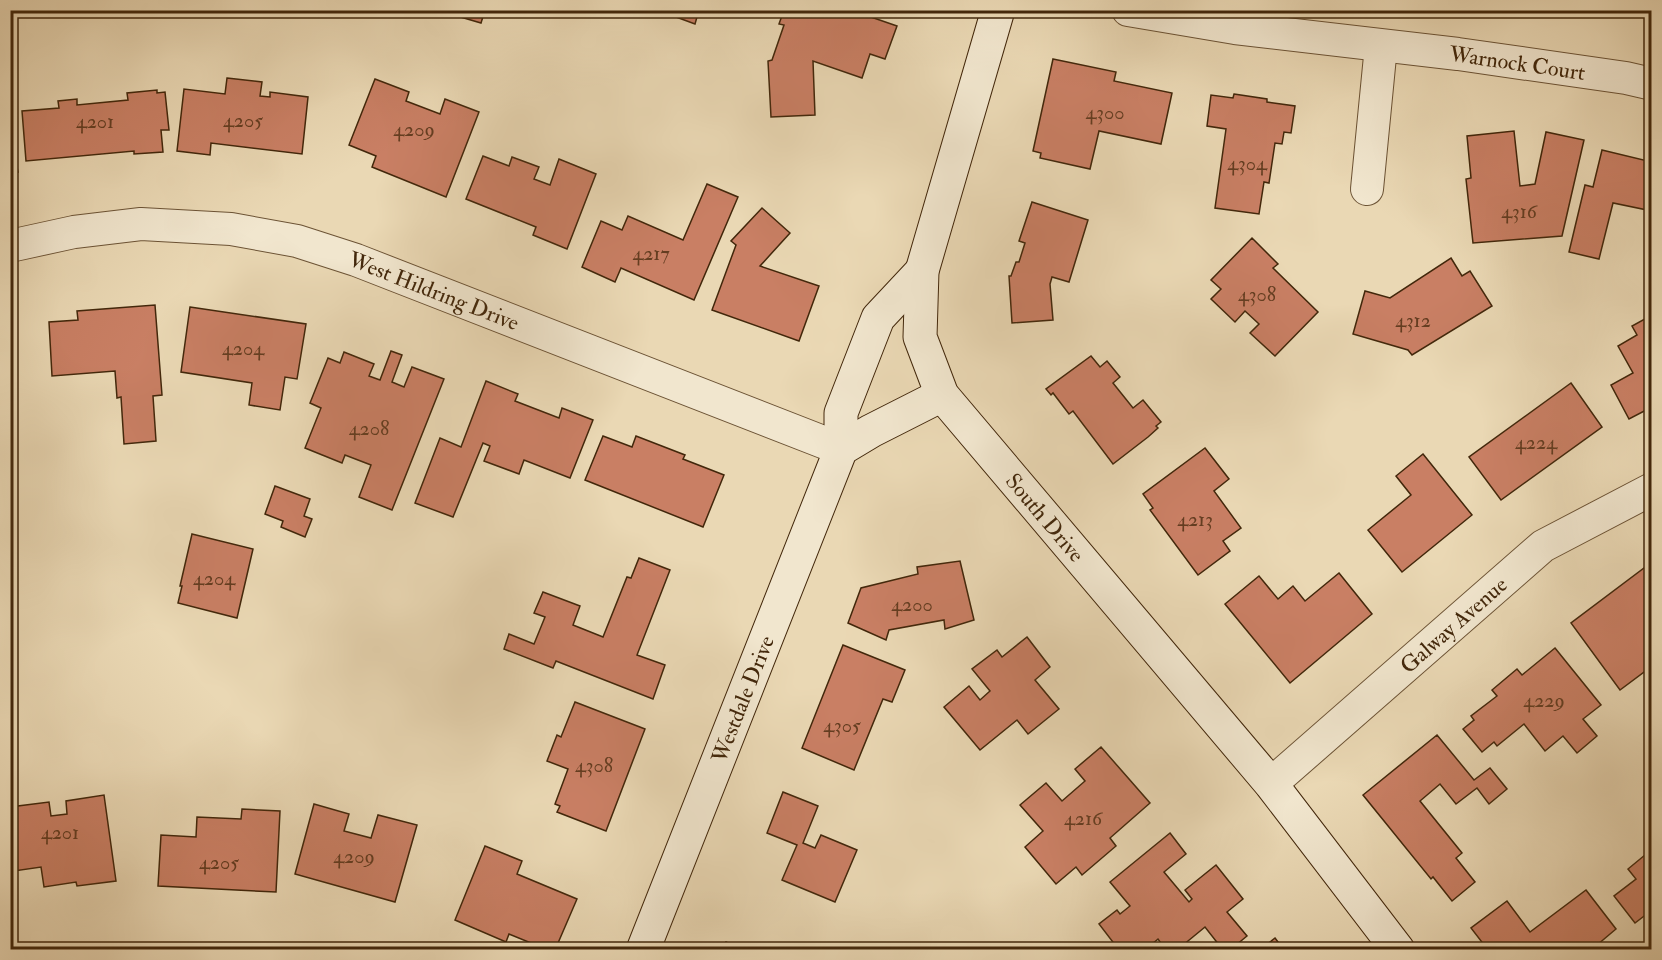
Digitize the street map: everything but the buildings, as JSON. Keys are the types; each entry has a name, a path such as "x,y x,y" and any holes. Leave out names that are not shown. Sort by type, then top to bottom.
{"street":[{"name":"South Drive","path":"998,10 922,271 920,337 942,395 1271,784 1398,950"},
{"name":"Warnock Court","path":"1128,10 1235,28 1615,76 1652,84"},
{"path":"1367,189 1381,46"},
{"name":"West Hildring Drive","path":"10,246 74,232 141,224 231,229 297,241 367,264 841,449"},
{"name":"Westdale Drive","path":"643,950 841,449 841,413 878,318 922,271"},
{"path":"841,449 942,395"},
{"name":"Galway Avenue","path":"1271,784 1543,546 1652,489"}]}
